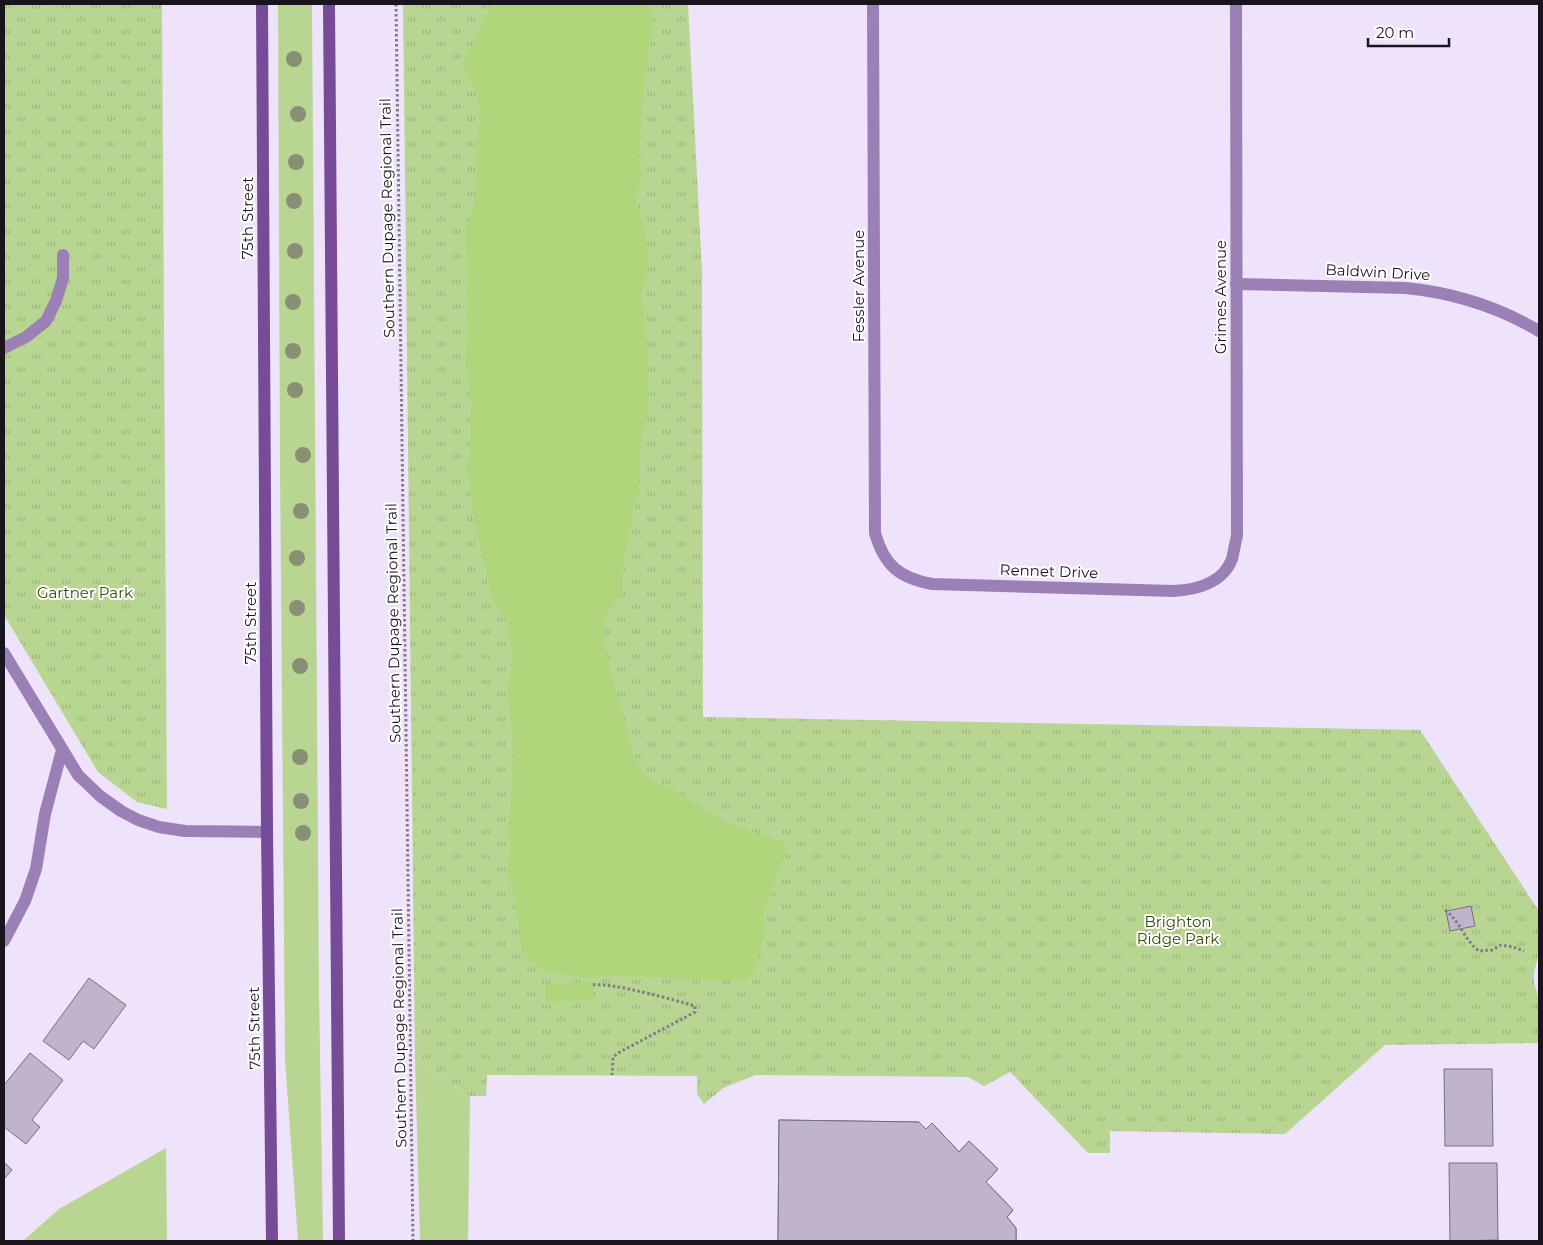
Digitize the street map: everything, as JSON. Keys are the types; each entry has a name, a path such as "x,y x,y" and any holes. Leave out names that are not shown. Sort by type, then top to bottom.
{"main road":[{"name":"75th Street","path":"262,4 267,832 272,1241"},
{"path":"329,4 339,1241"}],"street":[{"name":"Fessler Avenue","path":"873,4 875,533 879,548 889,564"},
{"name":"Grimes Avenue","path":"1212,582 1224,572 1231,560 1237,536 1236,4"},
{"path":"4,348 26,337 46,321 56,301 63,278 63,255"},
{"name":"Baldwin Drive","path":"1236,284 1433,290 1477,301 1514,316 1539,331"},
{"name":"Rennet Drive","path":"889,564 898,572 914,581 932,584 1174,591 1192,590 1212,582"},
{"path":"4,653 78,775 100,796 138,820 159,827 185,831 267,832"},
{"path":"4,941 26,901 36,868 45,814 62,750"}],"path":[{"name":"Southern Dupage Regional Trail","path":"396,4 413,1241"},
{"path":"1445,910 1460,925 1468,942 1479,951 1492,950 1501,945 1524,951"},
{"path":"593,985 599,984 626,989 695,1006 695,1012 613,1057 612,1075"}],"green space":[{"name":"Gartner Park","path":"4,4 162,4 167,809 137,802 98,772 4,615"},
{"path":"278,4 312,4 319,990 323,1241 298,1241 285,1060"},
{"name":"Brighton Ridge Park","path":"403,4 688,4 702,271 703,717 1420,730 1539,911 1539,952 1534,973 1534,983 1539,999 1539,1043 1385,1045 1285,1134 1110,1131 1110,1153 1088,1153 1010,1072 984,1086 968,1077 756,1075 723,1088 704,1104 697,1094 697,1076 487,1075 486,1096 470,1096 415,1059"},
{"path":"415,1059 470,1096 468,1241 420,1241"},
{"path":"166,1148 167,1241 23,1241 59,1209"}],"shaded area":[{"path":"490,4 651,5 653,24 644,79 639,155 642,178 635,194 643,222 649,257 647,275 641,292 649,386 648,411 643,427 640,453 639,492 633,512 622,572 622,592 603,621 606,654 634,758 646,776 656,784 670,788 728,824 784,842 787,850 769,900 763,911 765,934 755,972 746,979 719,980 612,976 586,978 543,971 532,963 522,951 515,899 507,871 510,857 509,820 513,739 507,686 511,674 512,651 507,622 492,597 473,513 468,468 471,397 466,366 468,310 466,228 474,205 477,183 477,138 481,111 473,83 464,71 463,60 480,31"},
{"path":"595,982 593,1000 546,1002 546,984"}],"building":[{"path":"1471,906 1475,926 1450,931 1446,911"},
{"path":"89,978 126,1005 94,1049 83,1041 69,1060 43,1041"},
{"path":"30,1053 63,1080 32,1120 40,1127 26,1144 4,1127 4,1085"},
{"path":"1444,1069 1492,1069 1493,1146 1445,1146"},
{"path":"779,1120 919,1122 926,1129 932,1123 959,1152 969,1141 998,1169 986,1182 1013,1210 1007,1217 1016,1228 1016,1241 868,1241 882,1227 877,1221 890,1207 847,1167 847,1241 778,1241"},
{"path":"779,1120 919,1122 926,1129 932,1123 959,1152 969,1141 998,1169 986,1182 1013,1210 1007,1217 1016,1228 1016,1241 778,1241"},
{"path":"4,1162 12,1170 4,1179"},
{"path":"1449,1163 1497,1163 1498,1240 1450,1241"}]}
